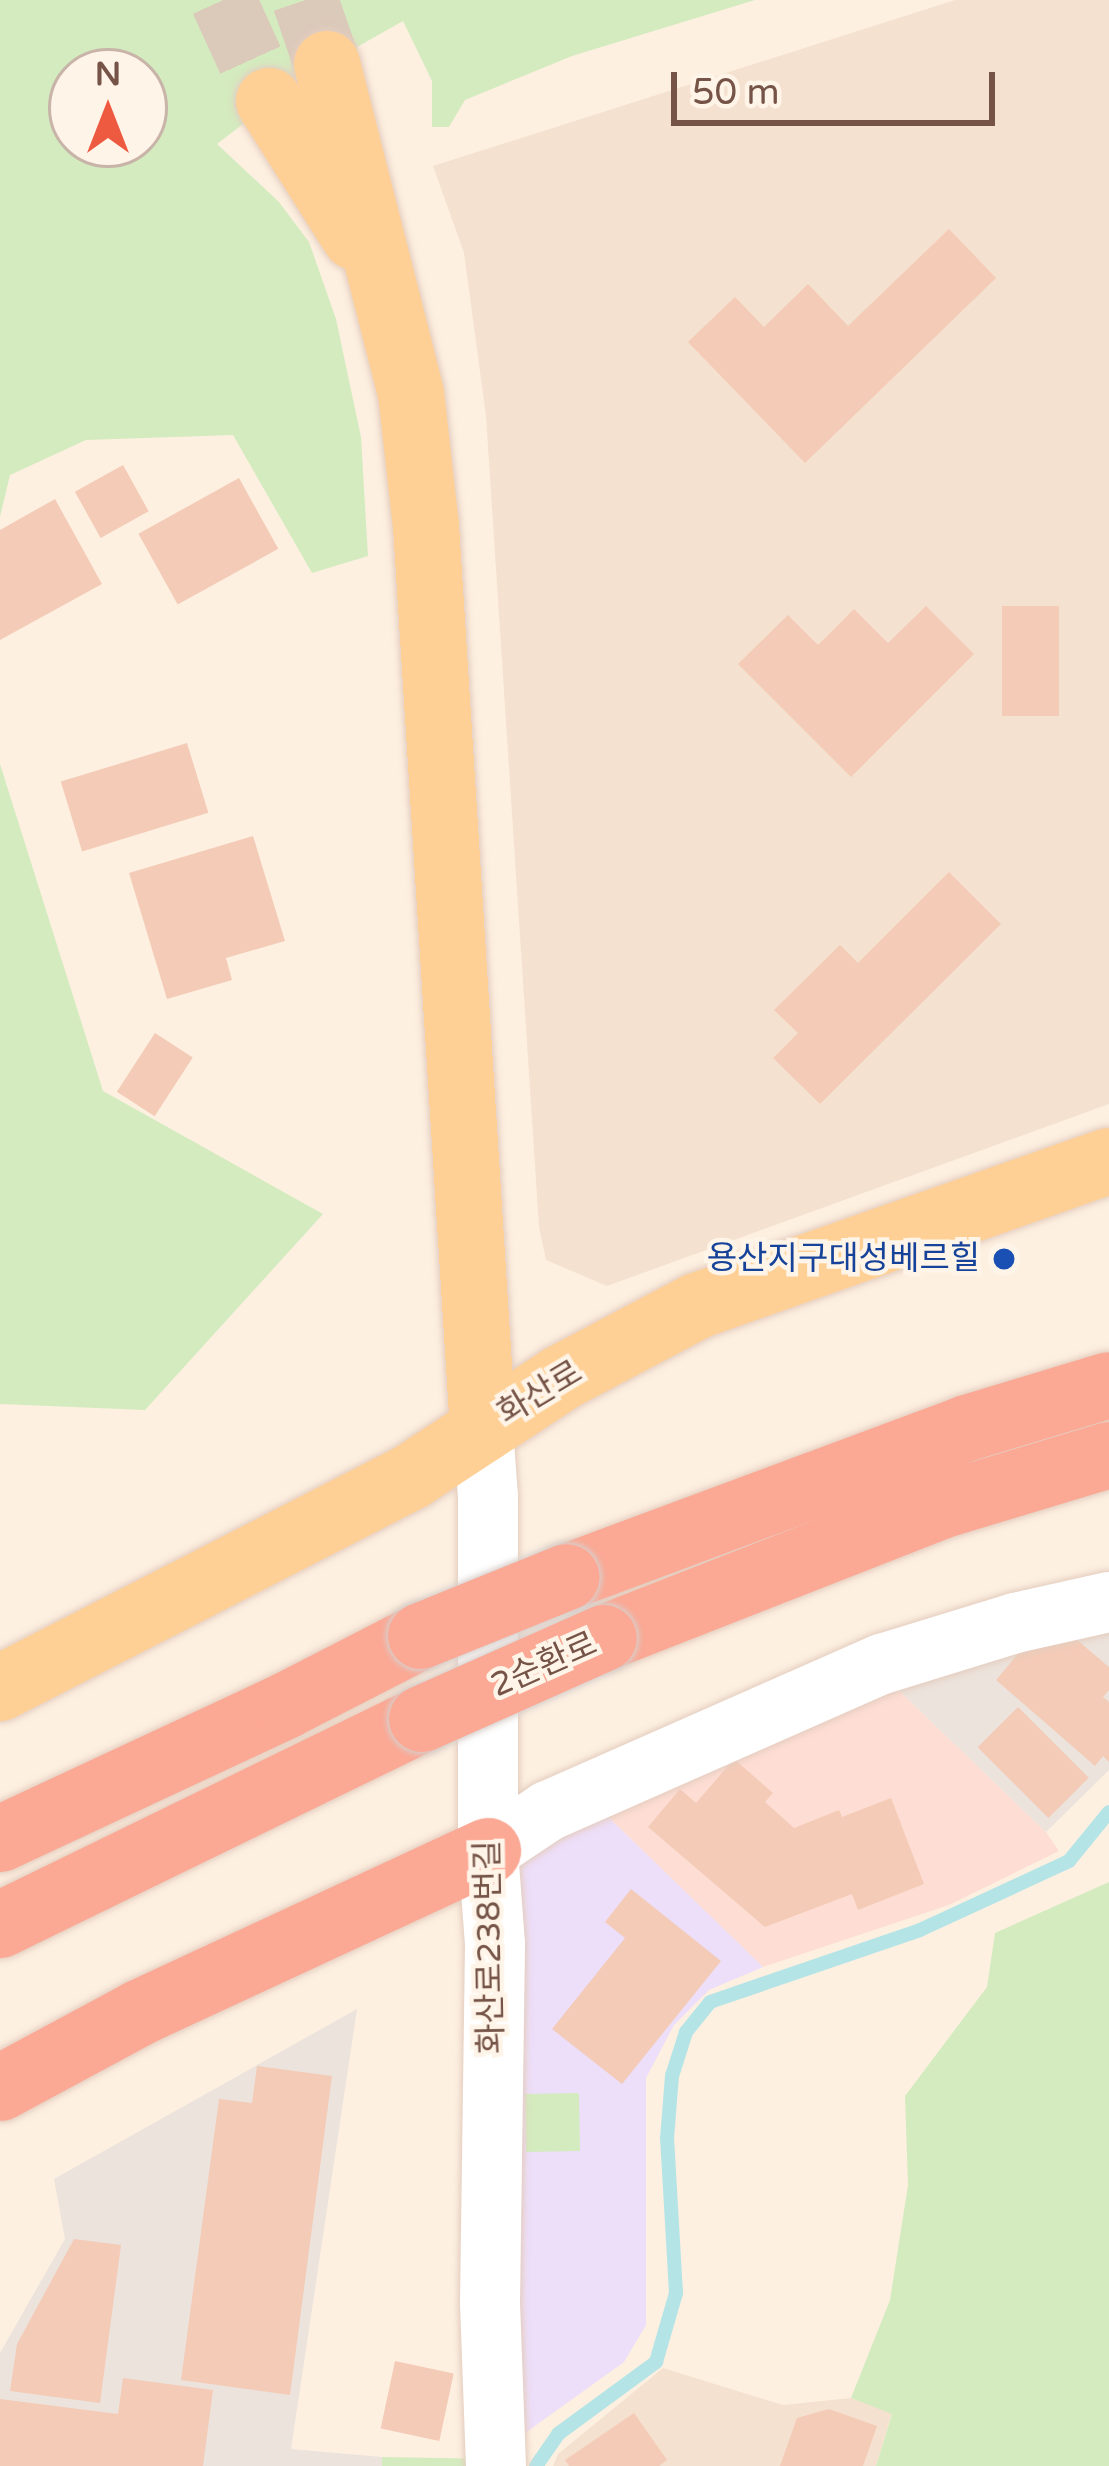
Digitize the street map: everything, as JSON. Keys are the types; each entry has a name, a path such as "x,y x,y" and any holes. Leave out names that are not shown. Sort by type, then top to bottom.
{"highway":[{"path":"0,1839 287,1706 421,1636 925,1443 1109,1384"},
{"name":"2순환로","path":"0,1925 422,1719 604,1638 940,1505 1109,1455"},
{"path":"0,1814 287,1706"},
{"path":"0,2088 140,2013 488,1851"}],"main road":[{"path":"327,64 352,147 376,271 411,393 426,526 483,1429"},
{"path":"269,101 376,271"},
{"name":"화산로","path":"0,1688 412,1476 560,1378 697,1306 1109,1161"}],"street":[{"name":"화산로238번길","path":"483,1429 488,1497 488,1851 495,1946 490,2303 496,2466"},
{"path":"488,1851 548,1811 882,1664 1015,1623 1109,1602"}],"shaded area":[{"path":"955,0 1109,0 1109,1104 607,1286 546,1260 539,1227 486,416 464,253 433,166"},
{"path":"1109,1578 1109,1770 1046,1832 890,1682"},
{"path":"890,1682 1046,1832 1059,1851 949,1905 763,1967 599,1808"},
{"path":"599,1808 763,1967 709,1990 674,2025 646,2078 646,2325 624,2362 507,2446 505,1868"},
{"path":"357,2009 291,2449 382,2457 383,2466 0,2466 0,2353 65,2239 54,2179"},
{"path":"663,2368 783,2405 851,2398 892,2413 876,2466 553,2466 558,2454"}],"green space":[{"path":"0,0 755,0 572,56 465,100 449,127 432,127 432,81 403,21 304,77 217,144 279,202 309,242 336,319 361,437 368,556 312,573 233,435 86,440 10,475 0,517"},
{"path":"0,764 103,1091 323,1214 145,1410 0,1404"},
{"path":"1109,1882 1109,2466 876,2466 892,2414 851,2398 890,2300 908,2185 905,2096 987,1987 995,1933"},
{"path":"579,2093 580,2151 526,2152 525,2094"},
{"path":"382,2457 470,2459 470,2466 382,2466"}],"building":[{"path":"949,229 996,278 805,463 688,342 735,297 764,327 808,284 848,326"},
{"path":"123,465 149,511 101,538 75,492"},
{"path":"239,478 278,549 178,605 138,534"},
{"path":"55,499 102,584 0,640 0,530"},
{"path":"926,606 974,654 851,777 738,664 788,615 818,645 854,609 888,643"},
{"path":"1002,606 1059,606 1059,716 1002,716"},
{"path":"187,743 208,813 82,851 61,782"},
{"path":"253,836 285,941 226,958 232,980 167,999 129,873"},
{"path":"949,872 1001,924 820,1104 773,1058 798,1033 774,1010 840,945 858,963"},
{"path":"155,1033 193,1058 155,1116 117,1092"},
{"path":"1070,1634 1109,1667 1109,1690 1103,1697 1109,1702 1109,1762 1103,1756 1095,1766 996,1680 1018,1654 1012,1648"},
{"path":"1018,1707 1089,1778 1048,1818 978,1747"},
{"path":"734,1759 773,1793 765,1802 794,1828 839,1810 842,1817 891,1798 924,1884 858,1910 852,1894 765,1927 648,1827 680,1789 696,1803"},
{"path":"631,1889 721,1961 622,2084 552,2029 625,1938 605,1922"},
{"path":"257,2066 332,2076 290,2395 181,2380 219,2099 252,2103"},
{"path":"74,2239 121,2245 100,2403 10,2391 17,2344"},
{"path":"395,2361 454,2373 439,2441 381,2428"},
{"path":"123,2378 213,2390 203,2466 0,2466 0,2399 118,2414"},
{"path":"829,2409 877,2426 863,2466 780,2466 797,2418"},
{"path":"634,2413 667,2460 659,2466 569,2466 565,2460"}],"waterway":[{"path":"536,2466 558,2434 656,2362 676,2293 667,2139 672,2076 686,2032 710,2002 920,1930 1069,1861 1109,1812"}],"tunnel":[{"path":"223,0 269,101"},
{"path":"305,0 327,64"}],"place":[{"name":"용산지구대성베르힐","path":"1004,1259"}]}
